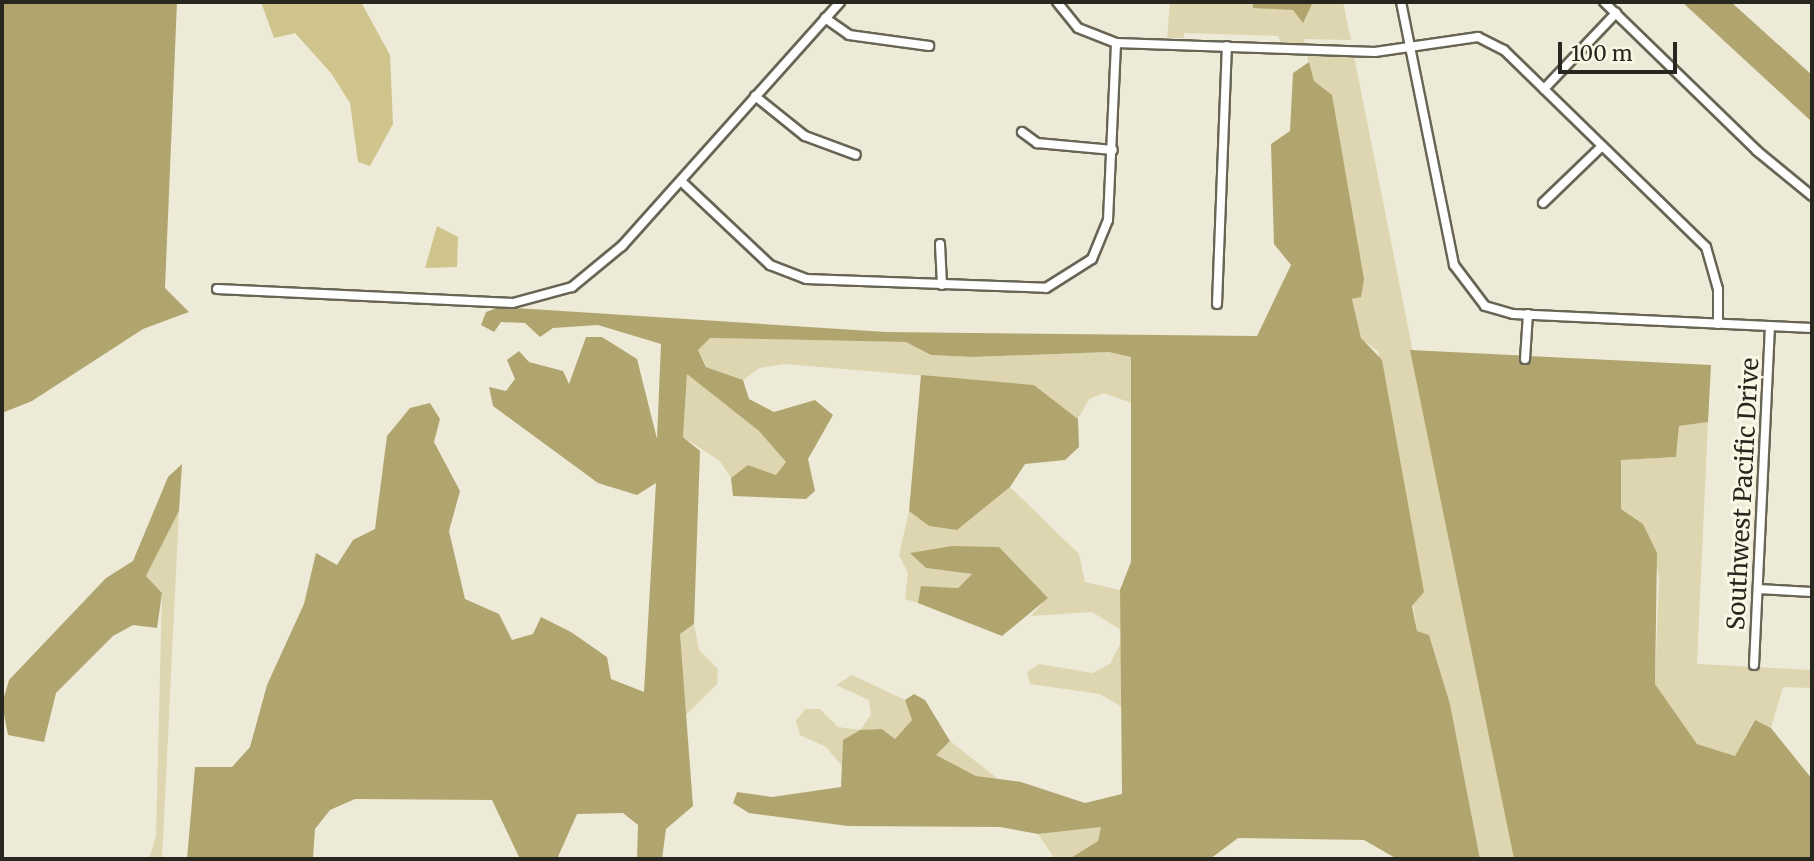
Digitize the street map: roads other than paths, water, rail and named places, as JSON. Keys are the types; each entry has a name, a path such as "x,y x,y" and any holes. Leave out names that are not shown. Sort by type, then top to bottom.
{"street":[{"path":"217,289 513,303 539,299 592,273 682,182 840,2"},
{"path":"1057,2 1079,28 1116,43 1372,52 1478,37 1504,50 1706,247 1714,266 1717,324"},
{"path":"1401,2 1454,265 1485,306 1528,314 1812,328"},
{"path":"1604,2 1757,151 1812,196"},
{"path":"1544,89 1616,13"},
{"path":"825,18 849,35 929,46"},
{"path":"682,182 770,265 794,274 942,285 1046,288 1080,271 1093,259 1108,220 1116,43"},
{"path":"1217,304 1227,46"},
{"path":"755,96 805,136 856,155"},
{"path":"1022,132 1037,143 1113,150"},
{"path":"1543,203 1602,146"},
{"path":"940,244 942,285"},
{"path":"1525,359 1528,314"},
{"name":"Southwest Pacific Drive","path":"1754,665 1770,326"},
{"path":"1758,589 1812,592"}]}
